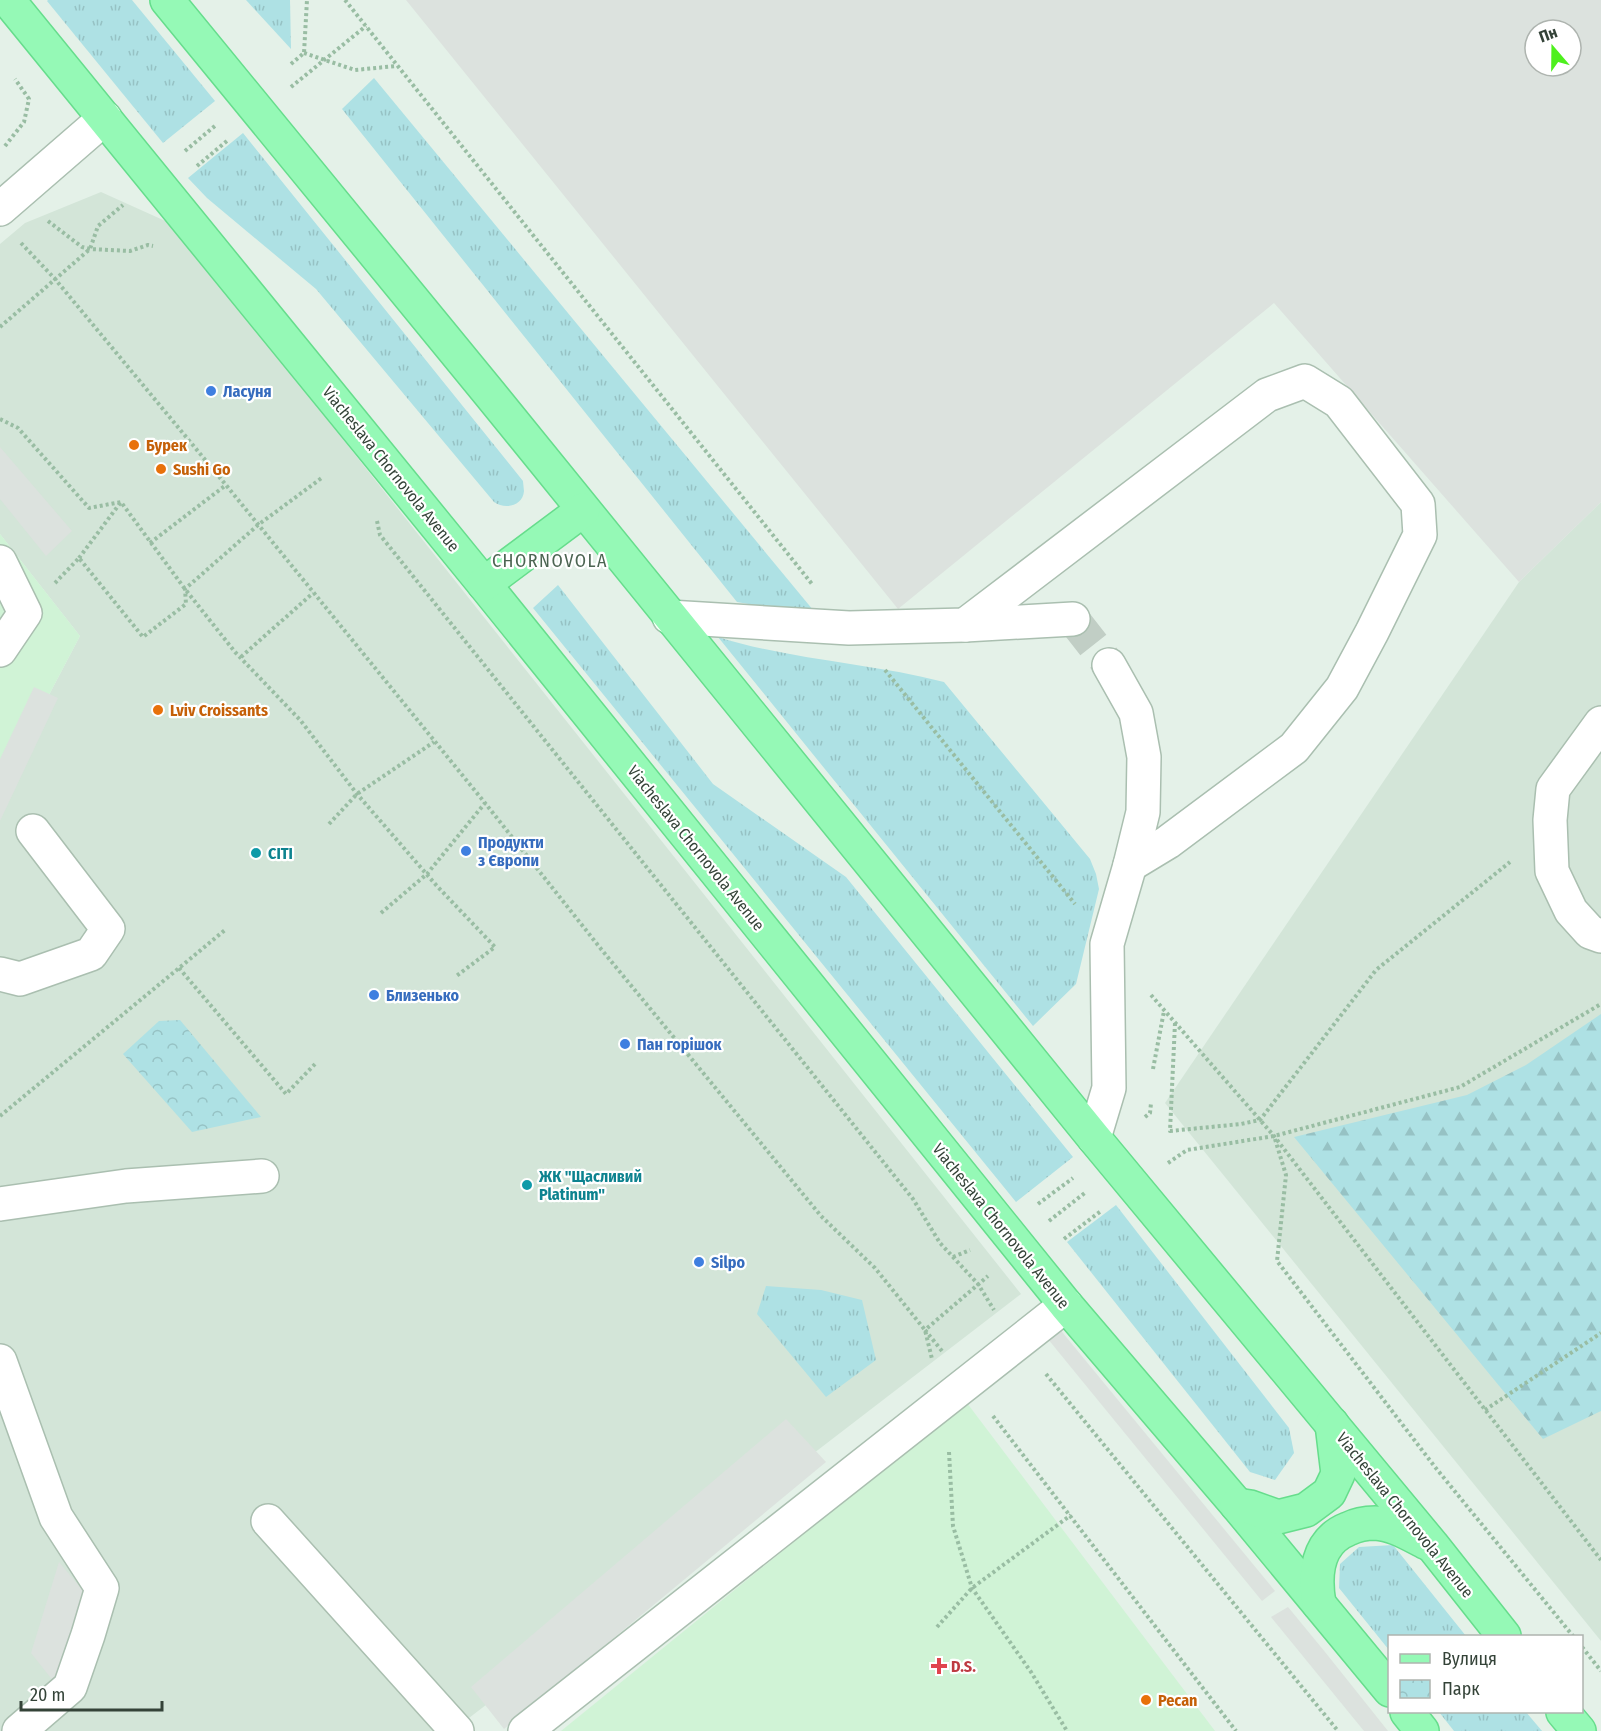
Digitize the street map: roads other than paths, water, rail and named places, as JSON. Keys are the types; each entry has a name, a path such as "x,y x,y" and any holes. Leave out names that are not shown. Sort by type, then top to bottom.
{"main road":[{"name":"Viacheslava Chornovola Avenue","path":"8,0 484,584 1066,1305 1237,1505 1388,1689"},
{"name":"Viacheslava Chornovola Avenue","path":"167,0 1094,1138 1432,1545 1503,1635"},
{"path":"484,584 584,510"},
{"path":"1237,1505 1278,1517 1306,1510 1329,1493 1338,1474 1332,1424"},
{"path":"1319,1604 1316,1588 1319,1561 1325,1546 1338,1533 1355,1526 1374,1523 1392,1526 1432,1545"},
{"path":"1408,1713 1422,1731"},
{"path":"1564,1713 1579,1731"}],"street":[{"path":"0,209 105,118"},
{"path":"965,625 1267,394 1305,381 1339,402 1418,504 1420,535 1342,688 1294,748 1168,842 1130,865"},
{"path":"0,562 25,613 0,650"},
{"path":"669,617 849,628 1073,619"},
{"path":"1094,1138 1109,1088 1107,944 1143,812 1144,757 1136,714 1109,665"},
{"path":"1601,723 1553,789 1550,820 1552,871 1571,911 1590,932 1601,936"},
{"path":"0,974 20,979 91,954 108,929 33,831"},
{"path":"0,1204 126,1186 262,1176"},
{"path":"525,1731 1066,1305"},
{"path":"0,1361 56,1517 102,1588 70,1687 19,1731"},
{"path":"268,1521 458,1731"}],"tunnel":[{"path":"1073,619 1109,665"}],"place":[{"name":"Ласуня","path":"211,391"},
{"name":"Бурек","path":"134,445"},
{"name":"Sushi Go","path":"161,469"},
{"name":"Lviv Croissants","path":"158,710"},
{"name":"Продукти з Європи","path":"466,851"},
{"name":"CITI","path":"256,853"},
{"name":"Близенько","path":"374,995"},
{"name":"Пан горішок","path":"625,1044"},
{"name":"ЖК \"Щасливий Platinum\"","path":"527,1185"},
{"name":"Silpo","path":"699,1262"},
{"name":"D.S.","path":"939,1666"},
{"name":"Pecan","path":"1146,1700"}],"district":[{"name":"CHORNOVOLA","path":"550,561"}]}
